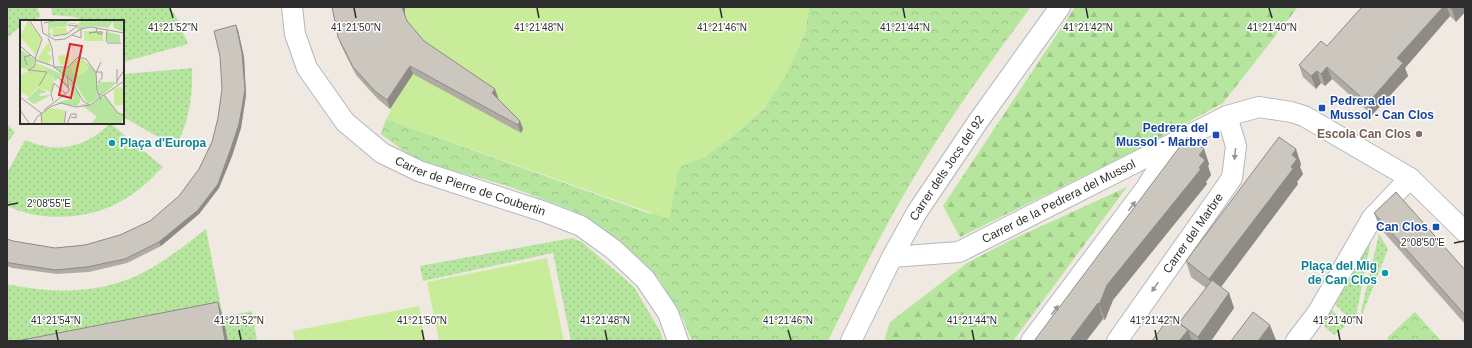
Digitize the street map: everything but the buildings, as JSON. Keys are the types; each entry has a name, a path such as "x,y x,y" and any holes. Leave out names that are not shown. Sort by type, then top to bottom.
{"street":[{"name":"Carrer de Pierre de Coubertin","path":"292,7 294,34 307,68 345,122 382,153 419,172 545,212 581,226 613,249 645,279 668,313 678,341"},
{"name":"Carrer dels Jocs del 92","path":"851,341 892,257 917,212 1060,7"},
{"name":"Carrer de la Pedrera del Mussol","path":"892,257 959,252 1227,116 1259,107 1291,112 1304,116 1410,178 1465,232"},
{"name":"Carrer del Marbre","path":"1117,341 1232,178 1236,146 1227,116"},
{"path":"1031,341 1146,188 1176,141"},
{"path":"1296,341 1318,312 1372,218 1410,178"}],"green space":[{"path":"7,7 37,7 40,17 32,20 20,20 20,27 7,38"},
{"path":"51,7 170,7 178,20 188,44 124,62 124,20 83,20 74,17 52,15"},
{"path":"333,7 809,7 805,33 787,74 765,108 729,139 706,156 679,167 669,219 386,119 391,110 368,89 351,65 344,51 335,22"},
{"path":"809,7 1031,7 961,104 922,164 873,251 828,341 692,341 683,319 659,279 628,250 574,211 508,186 416,160 381,134 386,119 651,214 679,167 706,156 729,139 765,108 805,33"},
{"path":"1075,7 1298,7 1223,103 1137,150 960,237 943,206"},
{"path":"192,68 192,89 189,109 184,128 176,147 124,118 124,74"},
{"path":"7,124 15,132 7,143"},
{"path":"109,124 111,124 163,167 142,187 115,205 85,214 53,217 37,215 7,206 7,173 25,140 48,147 70,146 81,143 101,131"},
{"path":"1127,187 1013,341 884,341 890,322 967,263 1011,240"},
{"path":"206,229 223,317 100,341 7,341 7,284 25,288 63,291 82,290 119,283 160,263"},
{"path":"1379,234 1388,249 1362,315 1361,311"},
{"path":"572,238 582,242 634,287 660,331 663,341 571,341 553,253 423,281 420,266"},
{"path":"1370,239 1355,321 1353,322 1333,302"},
{"path":"547,258 564,341 439,341 427,282"},
{"path":"419,306 425,341 295,341 293,331"},
{"path":"1330,308 1347,325 1334,335 1321,323"},
{"path":"252,311 257,341 228,341 223,317"},
{"path":"1415,312 1441,341 1389,341 1387,338"}],"place":[{"name":"Pedrera del Mussol - Can Clos","path":"1322,108"},
{"name":"Escola Can Clos","path":"1419,134"},
{"name":"Pedrera del Mussol - Marbre","path":"1216,135"},
{"name":"Plaça d'Europa","path":"112,143"},
{"name":"Can Clos","path":"1436,227"},
{"name":"Plaça del Mig de Can Clos","path":"1385,273"}]}
